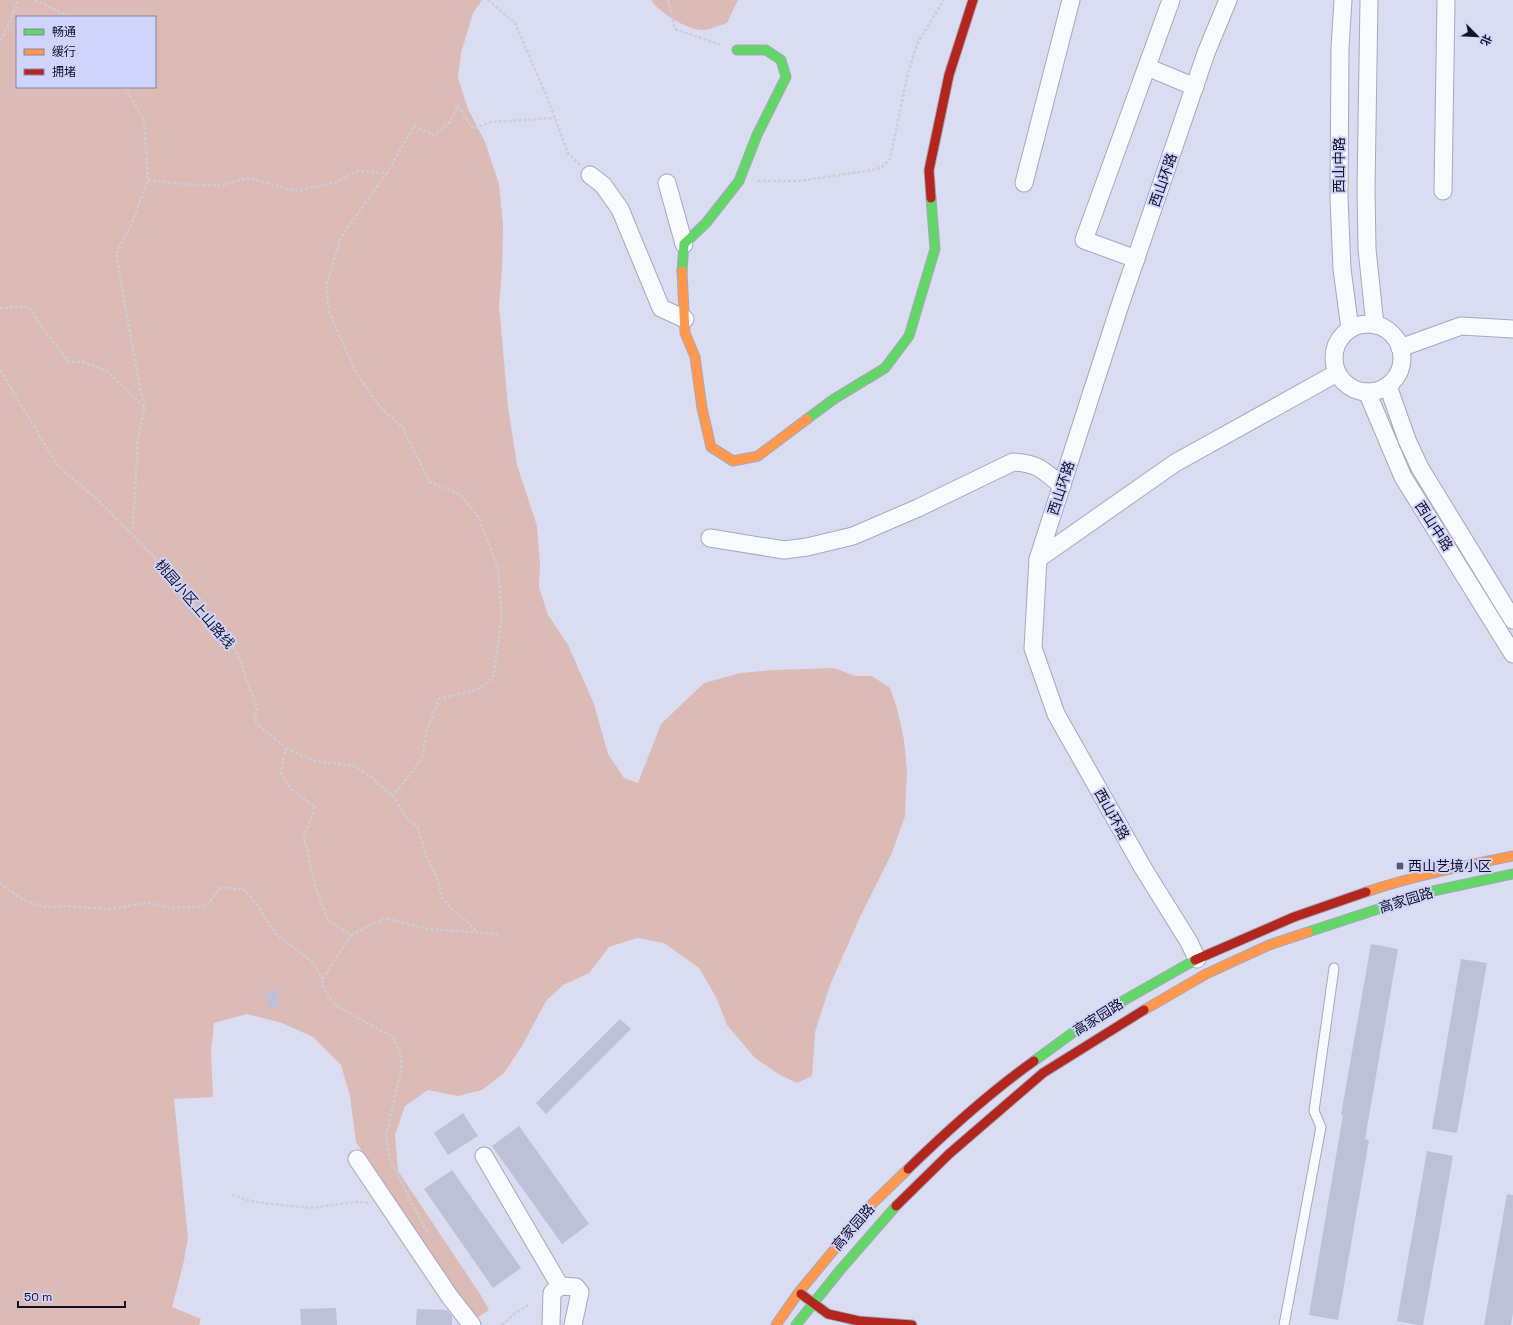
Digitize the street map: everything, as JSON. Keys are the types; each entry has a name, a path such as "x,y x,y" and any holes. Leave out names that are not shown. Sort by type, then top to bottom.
{"main road":[{"path":"737,50 766,50 781,60 786,77 757,135 739,181 706,223 684,244 682,276 685,333 695,357 702,408 711,447 733,461 758,456 834,399 885,368 909,336 935,249 929,170 949,75 973,0"},
{"name":"高家园路","path":"776,1325 799,1292 872,1204 943,1135 1005,1083 1093,1018 1197,959 1294,917 1390,884 1513,856"},
{"name":"高家园路","path":"796,1325 813,1302 891,1212 949,1154 1043,1073 1140,1012 1206,974 1269,945 1434,891 1513,874"},
{"path":"799,1292 828,1314 859,1321 912,1325"}],"street":[{"path":"1024,183 1071,0"},
{"path":"1136,259 1084,240 1171,0"},
{"name":"西山环路","path":"1197,959 1189,942 1143,868 1056,714 1033,648 1038,558 1136,259 1206,53 1228,0"},
{"name":"西山中路","path":"1343,0 1340,48 1339,198 1342,269 1350,329"},
{"name":"西山中路","path":"1369,0 1366,189 1368,250 1375,325"},
{"path":"1443,190 1446,0"},
{"path":"1147,67 1195,87"},
{"path":"590,175 603,185 620,209 661,308 684,319"},
{"path":"667,183 684,244"},
{"path":"1359,325 1375,325 1389,331 1396,338 1402,357 1401,367 1397,376 1384,389 1367,392 1352,389 1343,382 1337,373 1334,364 1334,353 1340,340 1350,329 1359,325"},
{"path":"1400,348 1461,326 1513,329"},
{"path":"1038,558 1175,463 1337,373"},
{"name":"西山中路","path":"1388,386 1407,440 1420,468 1513,620"},
{"name":"西山中路","path":"1367,392 1403,477 1513,654"},
{"path":"710,538 784,550 807,548 853,536 918,508 1013,462 1028,463 1041,468 1062,486"},
{"path":"484,1156 560,1286"},
{"path":"357,1159 450,1297 472,1325"},
{"path":"552,1325 552,1293 560,1286 576,1288 580,1292 573,1325"}],"lane":[{"path":"1284,1325 1320,1128 1314,1111 1334,968"}],"path":[{"path":"0,40 3,37 19,0"},
{"path":"35,0 68,16"},
{"path":"488,0 515,23 568,153 590,175"},
{"path":"668,0 675,29 712,43 737,50"},
{"path":"739,181 799,181 881,168 890,160 907,77 917,44 944,0"},
{"path":"126,88 144,120 148,180 132,223 116,254 139,384 145,407 138,438 133,526 128,532"},
{"path":"392,796 422,758 426,733 439,700 479,690 493,678 502,617 498,568 479,518 461,495 430,482 403,428 381,408 357,374 329,312 326,286 341,237 387,173 414,126 434,135 450,122 458,106 473,129 492,122 555,118"},
{"path":"148,180 219,186 248,178 296,190 337,182 357,171 387,173"},
{"path":"0,309 19,306 31,309 39,323 69,362 83,362 108,371 145,407"},
{"name":"桃园小区上山路线","path":"0,370 58,466 99,501 154,557 199,612 219,631 238,654 257,709 254,722 286,748"},
{"path":"351,935 328,920 315,886 304,837 315,807 291,788 281,772 286,748 315,761 354,766 367,774 392,796 406,817 418,827 426,856 437,878 442,898 477,932"},
{"path":"0,883 23,900 45,907 70,906 109,909 148,903 174,908 206,906 221,887 245,890 278,936 314,963 322,979 323,989 335,1004 394,1037 401,1055 402,1066 386,1135 390,1160 426,1230 429,1241"},
{"path":"322,979 351,935 385,918 427,929 499,934"},
{"path":"232,1195 254,1202 310,1208 356,1202 388,1206"},
{"path":"502,1325 515,1313 530,1304"}],"shaded area":[{"path":"0,0 482,0 473,13 461,53 458,78 468,109 485,142 499,184 503,226 502,270 499,305 508,407 517,465 537,526 540,564 539,587 548,615 568,645 594,704 608,754 624,778 638,783 661,724 704,683 741,673 774,670 834,668 855,676 872,676 890,688 897,708 904,740 907,770 905,816 892,853 860,917 830,985 815,1032 812,1076 797,1083 780,1075 755,1058 727,1025 716,997 699,968 664,943 637,938 609,947 589,973 563,985 546,1001 522,1046 504,1073 482,1090 458,1096 428,1090 405,1106 395,1135 398,1171 480,1294 489,1310 477,1318 464,1309 356,1142 350,1096 341,1065 313,1037 282,1023 247,1014 214,1023 211,1052 213,1097 174,1099 188,1238 183,1265 172,1307 201,1319 199,1325 0,1325"},
{"path":"651,0 738,0 727,23 702,30 689,27 674,20 660,10"}],"building":[{"path":"1371,944 1398,949 1365,1139 1369,1140 1338,1320 1309,1315 1343,1115 1341,1115"},
{"path":"1461,959 1487,963 1457,1133 1432,1129"},
{"path":"276,989 280,1005 270,1009 265,993"},
{"path":"620,1019 631,1029 546,1114 536,1103"},
{"path":"463,1113 478,1136 448,1155 434,1133"},
{"path":"519,1126 589,1224 562,1244 492,1146"},
{"path":"1427,1151 1453,1156 1423,1325 1418,1325 1397,1321"},
{"path":"452,1170 521,1268 493,1288 424,1189"},
{"path":"1507,1194 1513,1195 1513,1312 1511,1325 1484,1325"},
{"path":"336,1308 337,1325 301,1325 300,1309"},
{"path":"417,1309 447,1310 452,1316 452,1325 416,1325"}],"traffic: fast":[{"path":"682,271 684,244 706,223 739,181 757,135 786,77 781,60 766,50 737,50"},
{"path":"807,419 834,399 885,368 909,336 935,249 931,198"},
{"path":"1308,932 1433,891 1513,874"},
{"path":"1034,1061 1093,1018 1195,960"},
{"path":"796,1325 841,1269 896,1206"}],"traffic: slow":[{"path":"682,271 685,333 695,357 702,408 711,447 733,461 758,456 807,419"},
{"path":"1366,892 1420,876 1513,856"},
{"path":"1144,1010 1206,974 1269,945 1308,932"},
{"path":"776,1325 799,1292 872,1204 908,1169"}],"traffic: jam":[{"path":"931,198 929,170 949,75 973,0"},
{"path":"1195,960 1294,917 1366,892"},
{"path":"896,1206 949,1154 1043,1073 1144,1010"},
{"path":"908,1169 969,1113 1034,1061"},
{"path":"801,1294 828,1314 859,1321 912,1325"}],"place":[{"name":"西山艺境小区","path":"1400,866"}]}
